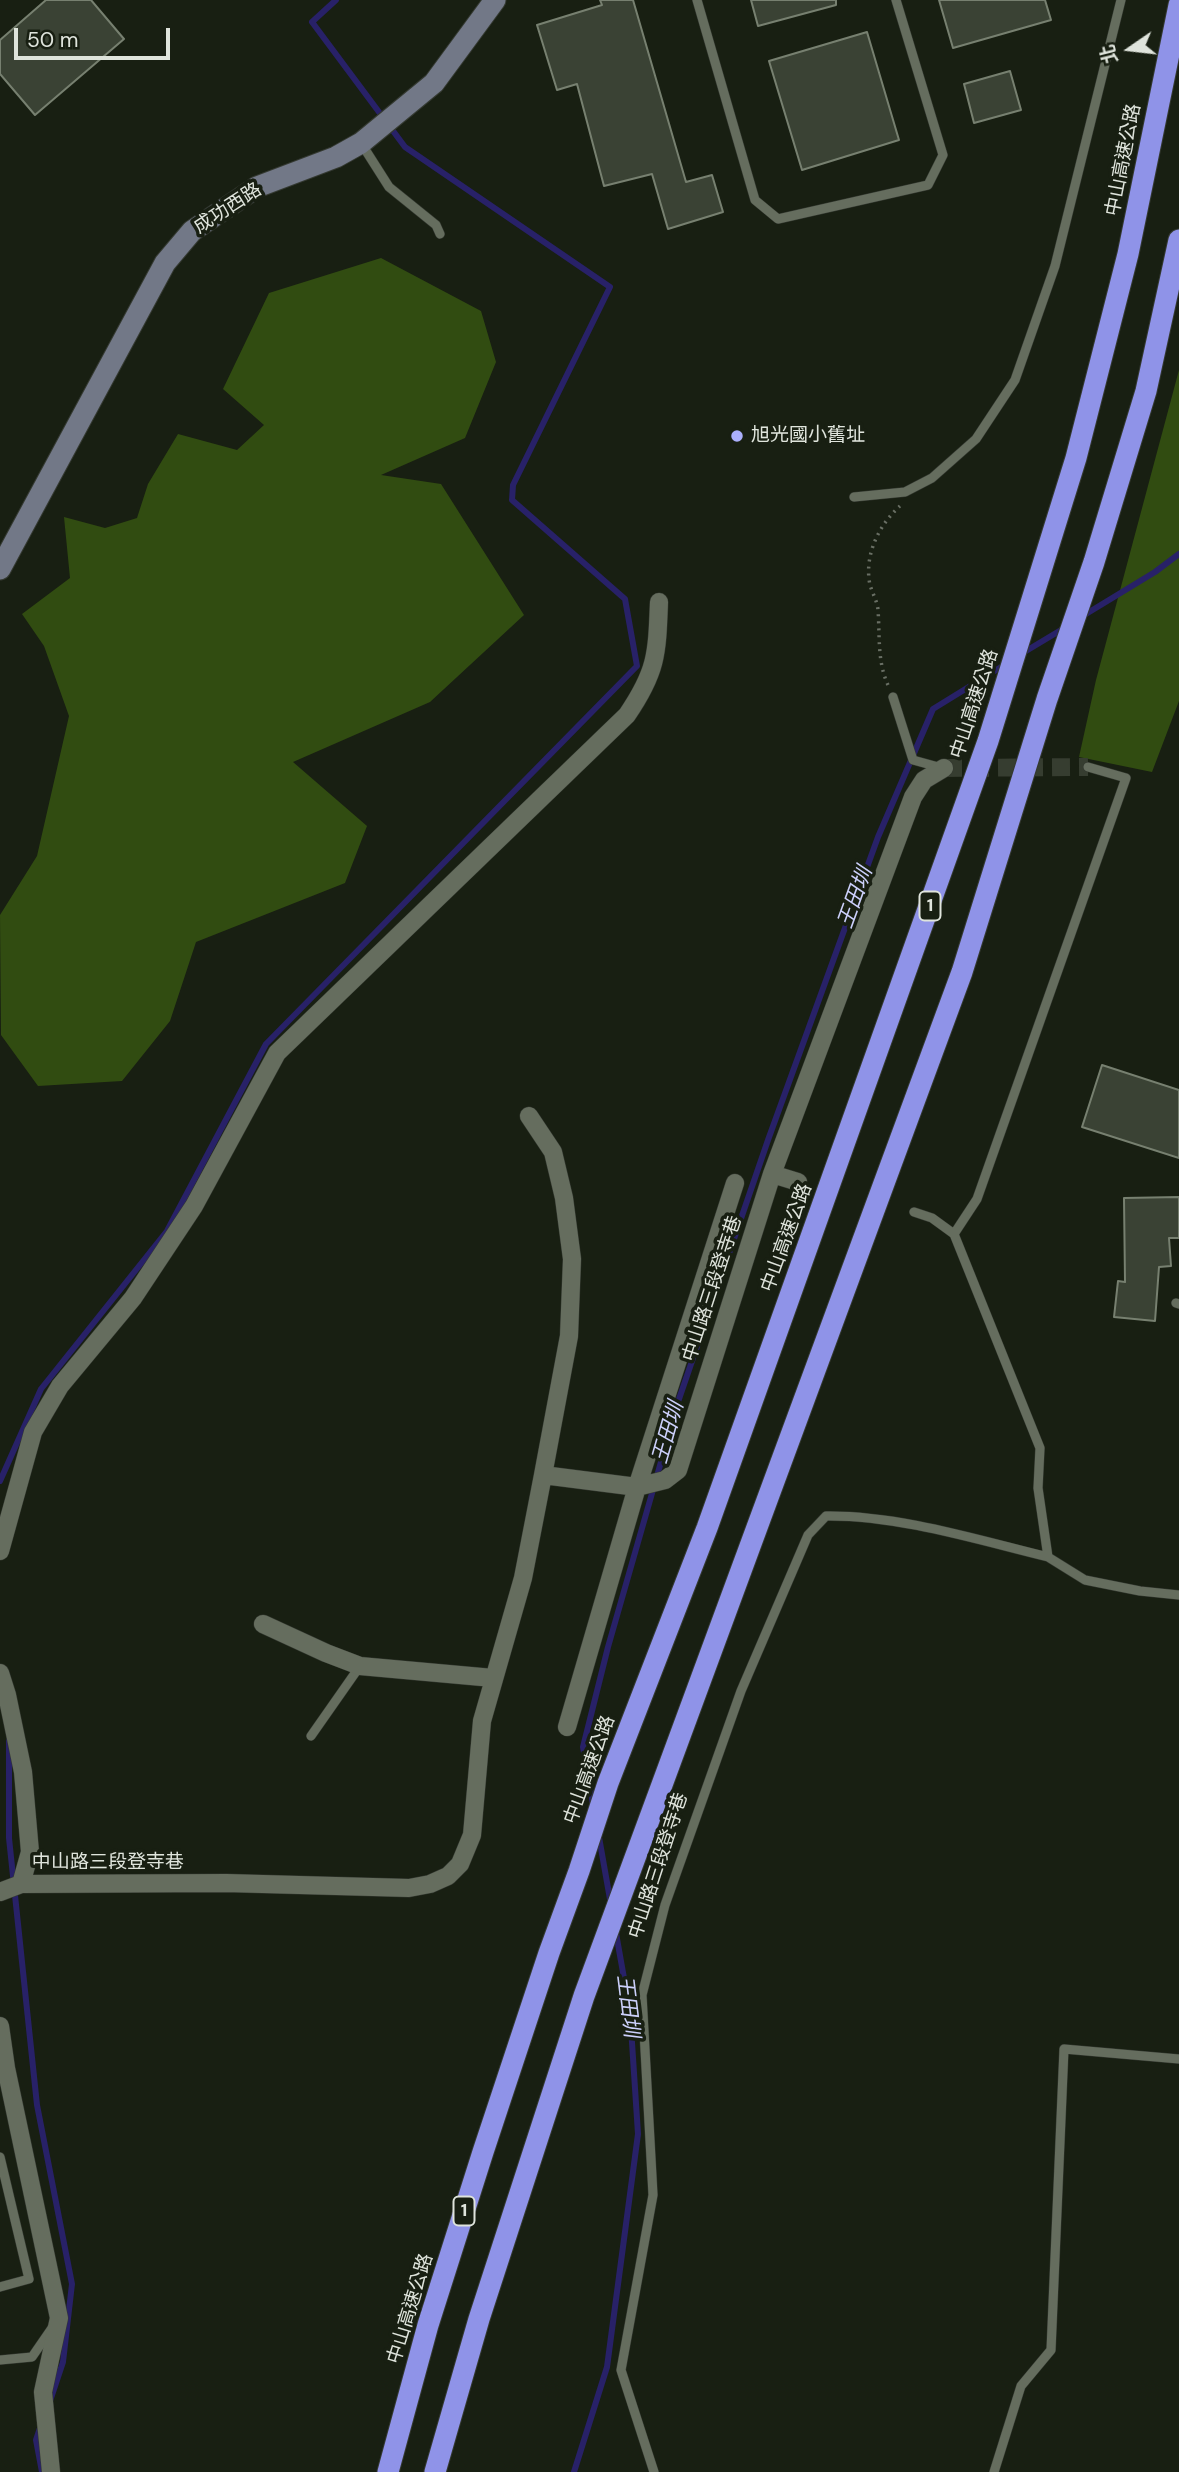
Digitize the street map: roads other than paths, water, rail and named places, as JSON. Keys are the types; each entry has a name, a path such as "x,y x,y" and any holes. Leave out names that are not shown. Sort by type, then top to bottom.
{"highway":[{"name":"中山高速公路","path":"388,2472 428,2325 548,1953 608,1783 707,1528 988,741 1076,458 1128,254 1179,5"},
{"path":"435,2472 479,2319 584,1996 962,972 1146,391 1179,240"}],"street":[{"name":"成功西路","path":"0,569 165,263 192,231 257,187 336,157 361,143 434,83 495,0"},
{"path":"0,1551 33,1432 60,1386 133,1298 194,1206 277,1053 626,715 642,692 653,668 659,602"},
{"name":"中山路三段登寺巷","path":"542,1475 637,1487 665,1480 678,1469 772,1174 913,797 924,780 944,768"},
{"name":"中山路三段登寺巷","path":"9,1888 226,1883 409,1888 430,1884 448,1876 460,1864 472,1835 482,1721 523,1578 569,1336 572,1259 565,1198 553,1152 529,1116"},
{"path":"772,1174 798,1182"},
{"path":"567,1727 637,1487 736,1183"},
{"path":"263,1624 360,1666 493,1678"},
{"path":"0,1673 23,1772 30,1852 9,1888"},
{"path":"0,2026 6,2068 59,2318 43,2392 51,2472"}],"lane":[{"path":"697,0 755,200 778,219 928,185 943,155 896,0"},
{"path":"854,497 905,492 932,478 976,439 1014,380 1055,266 1121,0"},
{"path":"361,143 389,187 436,225 440,234"},
{"path":"893,697 913,760 944,768"},
{"path":"954,1234 977,1199 1126,778 1088,767"},
{"path":"914,1212 932,1218 954,1234 1040,1448 1038,1488 1048,1557"},
{"name":"中山路三段登寺巷","path":"654,2472 621,2370 653,2194 642,1995 665,1905 741,1691 808,1535 826,1516 857,1516 952,1534 1048,1557 1085,1580 1140,1591 1179,1595"},
{"path":"311,1736 360,1666"},
{"path":"994,2472 1021,2386 1051,2350 1064,2049 1179,2059"},
{"path":"0,2157 29,2279 0,2287"},
{"path":"0,2360 32,2357 59,2318"}],"waterway":[{"path":"0,1481 41,1389 167,1231 266,1044 637,666 625,599 512,500 513,485 610,287 405,147 312,22 336,0"},
{"name":"王田圳","path":"1081,617 1155,572 1179,554"},
{"name":"王田圳","path":"1021,654 1066,627"},
{"name":"王田圳","path":"593,1805 583,1747 608,1647 679,1399 768,1140 878,837 933,709 1006,664"},
{"path":"9,1741 9,1838 37,2105 72,2284 63,2362 50,2401"},
{"name":"王田圳","path":"599,1837 611,1905"},
{"name":"王田圳","path":"574,2472 607,2367 638,2134 630,2012 616,1933"},
{"path":"40,2428 36,2440 42,2472"}],"tunnel":[{"path":"944,768 1088,767"}],"place":[{"name":"旭光國小舊址","path":"737,436"}]}
